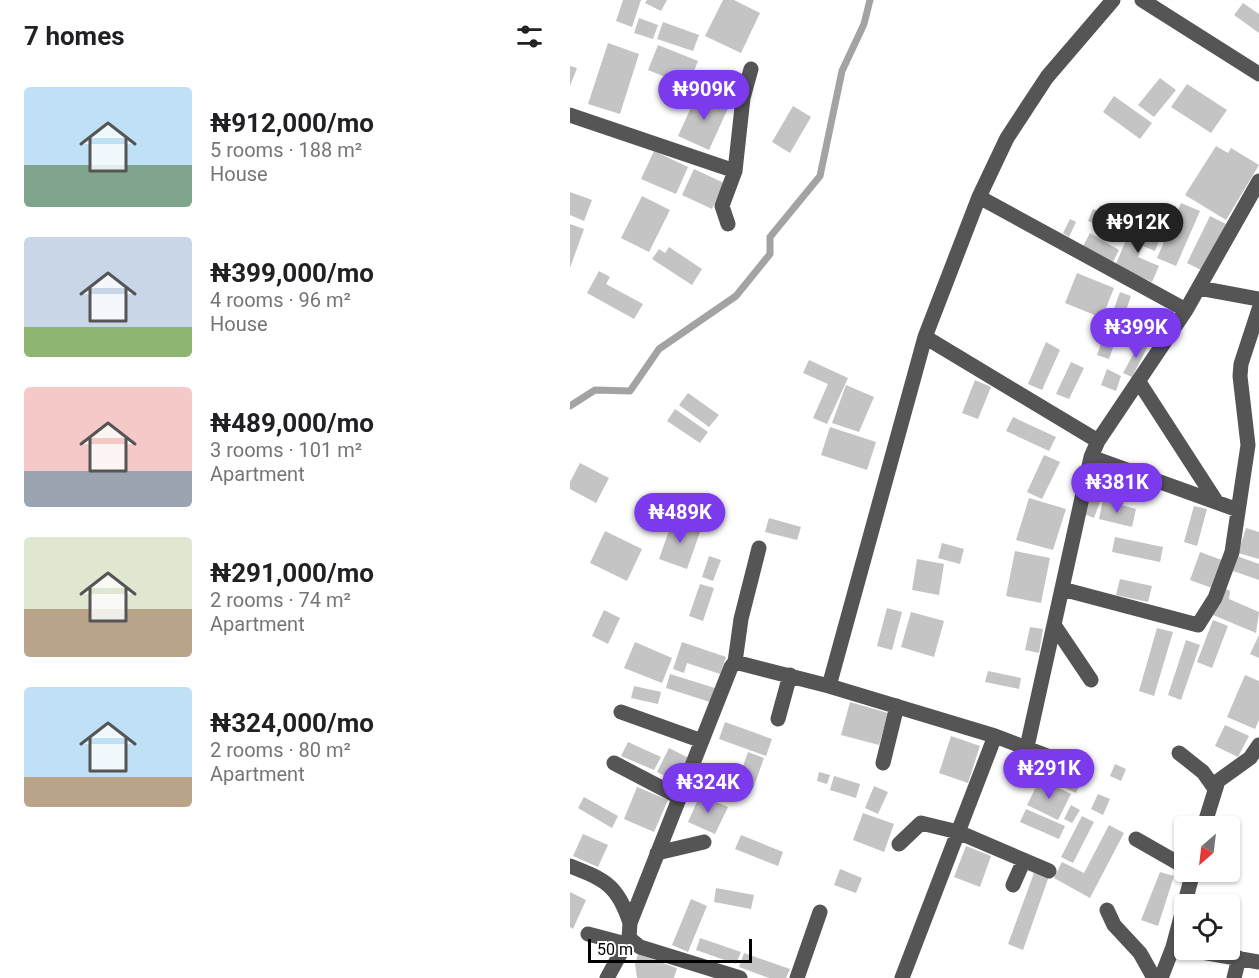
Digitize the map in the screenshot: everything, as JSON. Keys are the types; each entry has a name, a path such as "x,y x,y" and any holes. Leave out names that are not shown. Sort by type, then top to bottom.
{"street":[{"path":"829,686 925,337 979,197 1008,138 1047,77 1113,0"},
{"path":"1142,0 1259,74"},
{"path":"728,224 723,206 735,171 743,98 751,69"},
{"path":"570,115 735,171"},
{"path":"1027,747 1091,457 1098,441 1186,310 1259,181"},
{"path":"979,197 1186,310"},
{"path":"1199,288 1259,299"},
{"path":"1062,589 1198,625 1215,598 1232,552 1248,445 1240,376 1241,364 1259,309"},
{"path":"925,337 1098,441"},
{"path":"1139,382 1215,501"},
{"path":"1091,457 1238,510"},
{"path":"607,978 628,935 657,853 735,662 741,619 759,548"},
{"path":"1054,625 1091,680"},
{"path":"735,662 790,675 897,706 1027,747 1081,769"},
{"path":"778,719 790,675"},
{"path":"883,763 897,706"},
{"path":"621,712 702,741"},
{"path":"902,978 994,736"},
{"path":"1207,816 1218,781 1250,758 1259,746"},
{"path":"1179,753 1203,772 1215,789"},
{"path":"614,763 679,797"},
{"path":"899,844 921,823 958,832 1049,871"},
{"path":"1136,839 1174,861"},
{"path":"657,853 704,842"},
{"path":"1013,885 1024,860"},
{"path":"570,866 598,876 622,898 628,935 640,947 740,978"},
{"path":"1107,910 1114,925 1140,953 1154,978"},
{"path":"797,978 820,912"},
{"path":"588,934 628,935"},
{"path":"1161,978 1174,956"},
{"path":"1240,958 1259,962"},
{"path":"1234,978 1238,960"},
{"path":"684,961 688,978"}],"building":[{"path":"623,0 641,0 632,27 616,21"},
{"path":"647,0 667,0 661,11 645,3"},
{"path":"723,0 734,0 760,13 741,53 705,36"},
{"path":"1243,3 1259,14 1259,33 1234,15"},
{"path":"639,18 658,25 653,39 634,33"},
{"path":"663,22 699,35 693,51 657,39"},
{"path":"608,43 639,54 620,114 588,104"},
{"path":"658,45 698,61 688,86 648,70"},
{"path":"570,66 577,68 570,86"},
{"path":"1160,78 1176,90 1154,117 1138,105"},
{"path":"1187,84 1227,110 1211,133 1171,107"},
{"path":"698,92 729,106 709,150 678,136"},
{"path":"1114,96 1152,123 1140,139 1103,112"},
{"path":"793,106 811,117 790,153 772,142"},
{"path":"1216,146 1228,153 1231,148 1259,165 1226,220 1185,195"},
{"path":"654,151 688,167 676,194 641,179"},
{"path":"694,169 724,183 712,209 682,195"},
{"path":"570,192 592,200 584,221 570,215"},
{"path":"642,196 670,210 649,252 621,238"},
{"path":"1181,203 1200,211 1176,266 1157,258"},
{"path":"1093,209 1129,224 1124,237 1088,221"},
{"path":"1210,216 1226,224 1203,271 1187,263"},
{"path":"1070,219 1076,222 1069,237 1063,233"},
{"path":"570,224 584,229 570,268"},
{"path":"1132,226 1160,238 1155,251 1143,246 1138,257 1159,266 1152,282 1115,266"},
{"path":"1090,233 1119,250 1113,262 1083,246"},
{"path":"669,247 702,269 692,285 652,259 659,249 665,253"},
{"path":"599,271 610,277 606,284 643,304 634,319 587,293"},
{"path":"1077,273 1114,288 1102,318 1065,303"},
{"path":"1120,292 1131,296 1109,359 1097,355"},
{"path":"1141,340 1149,344 1132,377 1123,373"},
{"path":"1046,342 1060,350 1042,390 1028,384"},
{"path":"809,360 848,378 827,424 813,418 828,384 803,373"},
{"path":"1071,362 1084,368 1069,399 1056,394"},
{"path":"1107,369 1121,376 1116,391 1101,385"},
{"path":"975,380 991,387 978,419 962,413"},
{"path":"846,385 874,397 859,432 832,423"},
{"path":"688,393 719,415 709,427 679,405"},
{"path":"675,409 708,432 700,443 667,421"},
{"path":"1013,417 1056,437 1049,451 1006,431"},
{"path":"830,427 876,442 867,470 821,455"},
{"path":"1044,455 1060,462 1042,499 1027,492"},
{"path":"580,463 609,478 596,503 570,489 570,482"},
{"path":"1098,470 1110,474 1094,518 1082,513"},
{"path":"1029,498 1066,509 1053,550 1016,540"},
{"path":"1103,500 1136,509 1132,527 1099,519"},
{"path":"1194,506 1207,509 1197,546 1184,542"},
{"path":"769,518 801,527 797,540 765,532"},
{"path":"673,519 701,529 687,569 659,559"},
{"path":"1246,528 1259,532 1259,559 1238,553"},
{"path":"605,531 642,549 627,581 590,563"},
{"path":"1115,537 1163,547 1160,562 1112,552"},
{"path":"942,543 964,549 960,564 938,558"},
{"path":"1015,551 1050,558 1041,603 1006,596"},
{"path":"1200,552 1222,560 1212,588 1190,580"},
{"path":"709,556 721,560 713,581 702,577"},
{"path":"1237,556 1259,564 1259,580 1233,571"},
{"path":"917,559 944,564 939,595 912,590"},
{"path":"1120,579 1152,586 1148,602 1116,595"},
{"path":"700,584 714,588 703,621 689,616"},
{"path":"1224,588 1230,591 1229,599 1259,612 1256,633 1213,615"},
{"path":"887,608 902,612 892,650 877,646"},
{"path":"604,610 620,618 608,644 592,636"},
{"path":"911,612 944,621 934,657 901,647"},
{"path":"1213,620 1228,626 1212,668 1197,662"},
{"path":"1030,627 1043,629 1039,653 1025,650"},
{"path":"1157,628 1173,632 1154,696 1139,691"},
{"path":"1259,635 1259,658 1250,654"},
{"path":"1186,640 1200,645 1181,700 1168,695"},
{"path":"635,642 672,658 662,683 624,668"},
{"path":"682,642 726,657 720,674 687,663 684,673 673,669"},
{"path":"988,671 1021,678 1019,689 985,682"},
{"path":"670,674 715,688 710,702 666,688"},
{"path":"1245,675 1259,681 1259,720 1255,729 1227,717"},
{"path":"634,686 661,692 658,704 631,698"},
{"path":"850,702 888,713 879,745 841,735"},
{"path":"725,722 772,739 766,756 719,739"},
{"path":"1225,725 1249,736 1238,757 1215,746"},
{"path":"951,736 980,746 968,783 939,773"},
{"path":"628,742 661,757 654,770 621,756"},
{"path":"669,748 689,758 678,782 657,772"},
{"path":"748,752 764,758 753,789 737,783"},
{"path":"1044,762 1082,780 1076,793 1038,775"},
{"path":"1115,764 1126,769 1121,781 1110,776"},
{"path":"819,772 830,775 827,784 817,781"},
{"path":"834,776 860,784 856,798 830,790"},
{"path":"1040,779 1071,794 1058,820 1027,805"},
{"path":"874,786 888,792 878,814 865,808"},
{"path":"637,787 668,800 654,832 624,819"},
{"path":"1098,794 1110,799 1103,815 1091,809"},
{"path":"700,795 728,807 715,834 688,822"},
{"path":"584,797 618,816 612,828 578,808"},
{"path":"1071,805 1080,810 1072,823 1064,819"},
{"path":"1026,809 1065,826 1059,839 1020,822"},
{"path":"863,813 894,824 884,852 853,840"},
{"path":"1082,816 1094,822 1073,863 1061,857"},
{"path":"1109,825 1124,833 1090,898 1054,878 1062,862 1084,873"},
{"path":"583,834 608,845 598,867 573,856"},
{"path":"741,835 783,852 778,866 735,849"},
{"path":"966,846 991,856 980,887 954,877"},
{"path":"840,869 862,878 856,893 834,885"},
{"path":"1160,872 1174,876 1158,926 1141,920"},
{"path":"1034,873 1048,879 1023,950 1008,944"},
{"path":"716,888 754,895 751,909 714,902"},
{"path":"570,892 586,900 573,929 570,927"},
{"path":"691,899 707,906 688,952 672,945"},
{"path":"700,938 741,952 736,964 696,950"},
{"path":"744,953 790,969 786,978 769,978 739,967"},
{"path":"638,954 677,968 674,978 637,978 635,964"}],"waterway":[{"path":"570,406 595,390 630,391 659,349 736,296 770,254 770,237 820,176 842,71 864,24 870,0"}]}
